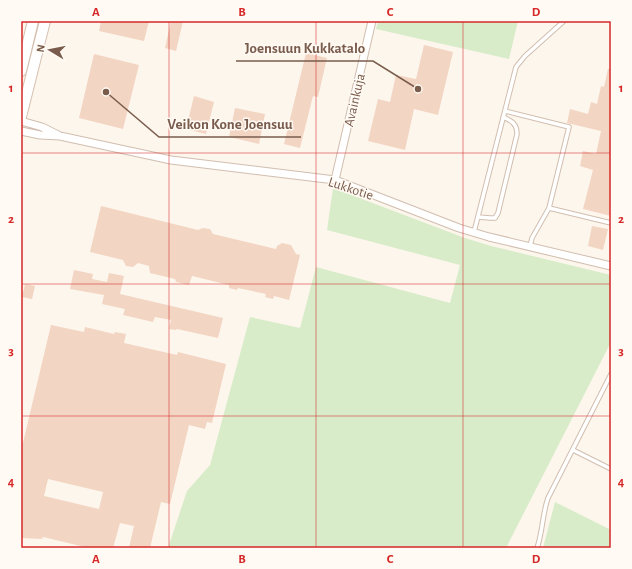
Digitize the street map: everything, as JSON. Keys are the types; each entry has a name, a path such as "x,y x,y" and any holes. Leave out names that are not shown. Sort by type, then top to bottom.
{"main road":[{"path":"21,71 33,21"},
{"path":"21,117 45,21"}],"street":[{"name":"Avainkuja","path":"335,180 372,21"},
{"path":"21,121 42,127 60,136"},
{"path":"21,131 40,135 60,136"},
{"name":"Lukkotie","path":"60,136 171,160 335,180 474,232 611,266"}],"lane":[{"path":"474,232 516,67 525,56 564,21"},
{"path":"505,111 569,127 549,208 532,238 530,247"},
{"path":"478,217 495,218 498,213 517,134 514,122 503,117"},
{"path":"549,208 611,223"},
{"path":"537,548 542,531 543,512 548,498 611,374"},
{"path":"573,450 611,469"}],"green space":[{"path":"378,21 518,21 509,59 376,29"},
{"path":"333,188 465,238 491,246 611,275 611,342 506,548 168,548 187,491 210,465 250,317 300,328 316,267 450,303 460,265 327,230"},
{"path":"555,502 611,530 611,548 543,548"}],"building":[{"path":"101,21 149,21 144,41 99,31"},
{"path":"171,21 183,21 176,51 165,48"},
{"path":"424,45 453,52 438,115 414,109 405,150 368,141 378,99 390,102 396,75 416,79"},
{"path":"306,53 327,58 318,97 313,96 300,148 284,144"},
{"path":"94,54 139,65 123,129 79,118"},
{"path":"608,69 611,69 611,216 583,209 593,170 580,166 583,151 596,154 601,131 567,123 570,109 588,114 591,102 597,104 601,86 604,87"},
{"path":"194,96 214,102 206,134 186,129"},
{"path":"235,108 265,114 259,144 229,137"},
{"path":"101,206 198,230 203,228 210,229 213,234 276,249 277,246 282,243 291,245 296,254 300,255 289,300 274,296 273,299 265,297 266,294 238,288 237,290 229,288 229,285 192,276 189,285 176,282 175,279 150,273 149,266 138,263 133,267 126,266 123,260 90,252"},
{"path":"592,226 608,229 603,250 588,246"},
{"path":"74,270 93,274 92,279 107,282 109,273 124,276 120,294 223,318 218,338 177,329 169,329 171,320 155,317 153,322 123,315 125,309 102,304 104,295 70,289"},
{"path":"25,284 35,286 32,299 22,297"},
{"path":"51,325 84,332 85,327 114,334 115,332 126,334 124,343 177,355 178,352 226,364 212,423 207,422 205,429 189,425 170,504 161,502 150,548 129,548 134,526 120,523 113,548 89,548 43,537 42,539 21,538 21,451","holes":["48,479 103,492 99,509 44,496"]}],"place":[{"name":"Joensuun Kukkatalo","path":"418,89"},
{"name":"Veikon Kone Joensuu","path":"106,92"}]}
